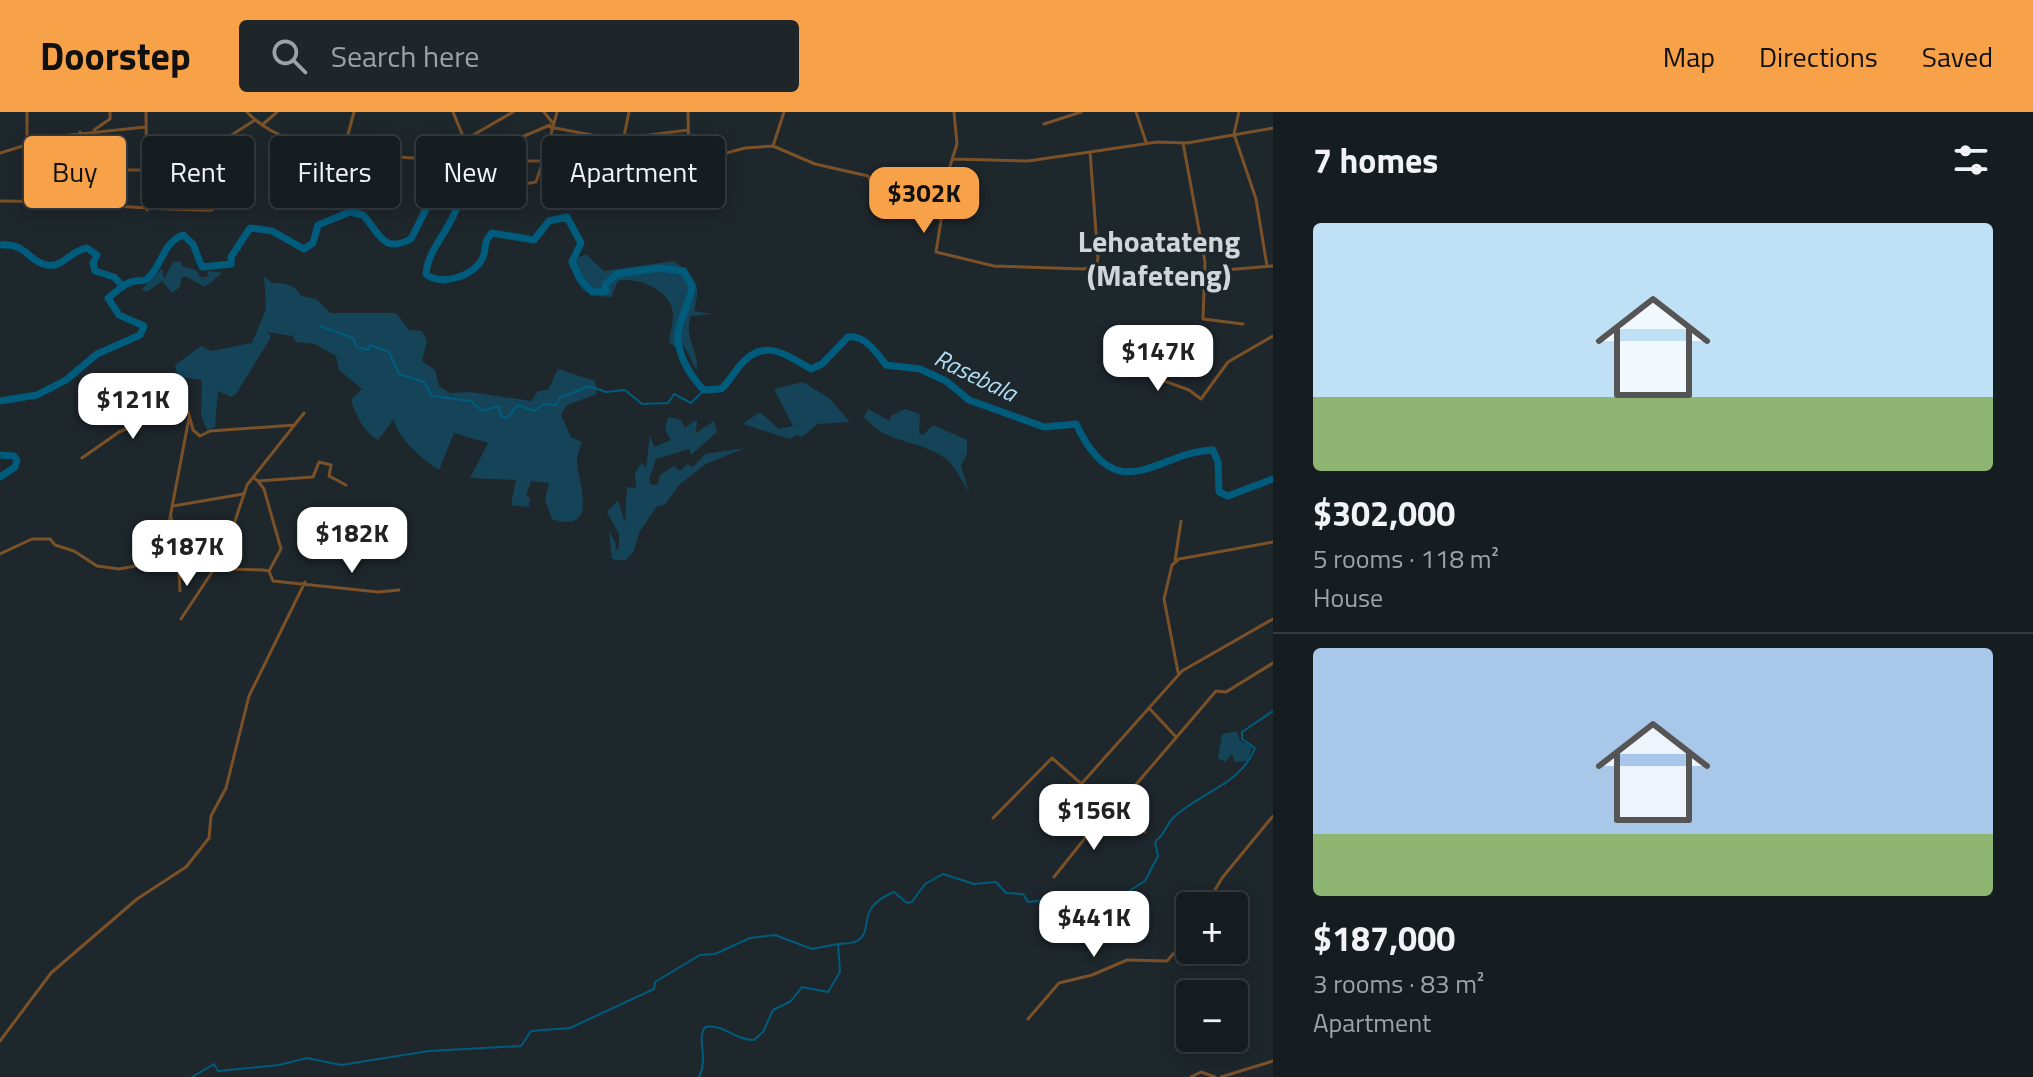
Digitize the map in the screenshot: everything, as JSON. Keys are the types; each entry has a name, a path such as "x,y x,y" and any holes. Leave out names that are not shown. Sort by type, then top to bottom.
{"street":[{"path":"27,112 27,136"},
{"path":"94,130 110,119 110,112"},
{"path":"145,136 146,112"},
{"path":"247,112 262,125 285,136"},
{"path":"262,125 277,112"},
{"path":"348,136 354,112"},
{"path":"453,112 465,136"},
{"path":"470,136 513,112"},
{"path":"544,112 551,124"},
{"path":"549,136 557,112"},
{"path":"626,136 629,112"},
{"path":"688,112 689,163 745,148 773,146 827,168 868,176 879,195 941,195"},
{"path":"773,146 784,112"},
{"path":"954,112 958,139 941,195 943,208 936,252 994,266 1090,268 1098,263 1090,152"},
{"path":"1044,124 1081,112"},
{"path":"1136,112 1147,143"},
{"path":"1239,112 1234,134 1256,199 1267,266"},
{"path":"126,208 212,210 215,203 206,177 208,150 255,120"},
{"path":"523,136 551,124 591,136"},
{"path":"57,136 145,127"},
{"path":"953,159 1028,161 1147,143 1183,143 1273,128"},
{"path":"642,136 688,130"},
{"path":"80,132 81,136"},
{"path":"1183,143 1204,252 1205,321 1243,324"},
{"path":"0,153 24,144"},
{"path":"526,184 536,182 542,164"},
{"path":"0,201 24,201"},
{"path":"1202,272 1273,266"},
{"path":"1129,368 1189,390 1201,399 1228,362 1273,336"},
{"path":"0,554 32,539 50,539 55,545 79,553 97,566 131,568 165,544 188,411 183,407 164,411 119,432 82,458"},
{"path":"181,619 214,571 233,532 244,494 304,413"},
{"path":"189,418 200,436 210,431 295,425"},
{"path":"256,479 313,477 319,462 331,465 329,476 346,485"},
{"path":"256,479 264,489 281,549 269,571"},
{"path":"173,506 244,494"},
{"path":"171,517 175,522 180,591"},
{"path":"1180,674 1164,599 1166,577 1175,561 1181,521"},
{"path":"1175,561 1273,542"},
{"path":"180,568 269,571"},
{"path":"269,571 273,581 378,592 399,590"},
{"path":"0,1041 51,973 137,899 186,867 209,838 211,816 226,788 249,696 305,582"},
{"path":"1083,782 1180,674 1199,659 1273,619"},
{"path":"1133,788 1216,691 1226,692 1273,663"},
{"path":"1149,708 1176,737"},
{"path":"993,818 1052,758 1083,782 1109,808 1145,832"},
{"path":"1054,877 1109,808"},
{"path":"1215,892 1222,878 1273,816"},
{"path":"1028,1019 1040,1008 1055,985 1127,960 1167,961 1176,951"},
{"path":"1221,1077 1273,1061"},
{"path":"1191,1077 1201,1072 1215,1077"}],"shaded area":[{"path":"586,254 604,271 674,261 692,277 697,286 694,311 712,314 691,316 689,331 697,371 684,346 675,347 669,342 673,315 661,292 644,283 626,280 618,281 611,297 588,293 579,285 569,262"},
{"path":"180,261 182,266 196,270 200,277 207,277 208,271 222,273 205,287 185,276 181,279 180,287 172,293 162,281 147,292 142,289 162,268 164,279 173,262"},
{"path":"264,276 272,283 293,287 301,296 316,299 331,313 396,313 409,330 422,331 427,341 422,361 435,370 439,386 450,393 470,392 531,401 538,391 548,390 558,369 595,381 597,394 567,405 561,415 571,437 582,442 577,462 583,505 581,514 576,520 567,522 552,519 545,500 549,483 531,481 526,496 530,498 529,507 511,505 516,480 470,478 488,443 454,433 439,470 405,440 394,419 378,440 361,423 351,400 362,389 339,370 336,356 315,344 296,342 292,336 267,332 271,336 268,342 236,394 231,397 218,391 215,427 207,430 201,415 202,380 178,377 175,365 201,346 211,351 252,343 266,309"},
{"path":"803,382 829,398 850,422 818,424 802,437 796,435 790,439 743,424 760,412 779,429 793,426 774,389"},
{"path":"868,409 890,421 891,416 905,409 920,414 919,433 923,435 933,425 967,440 967,454 961,466 969,492 947,460 927,448 894,438 874,427 864,417"},
{"path":"668,417 681,420 685,428 697,419 696,433 714,421 717,432 691,455 689,449 656,459 649,479 651,485 658,484 660,475 674,466 680,471 687,464 693,467 705,454 745,448 706,464 679,485 665,505 657,506 639,533 634,551 625,561 612,559 609,531 616,544 615,550 619,548 619,534 607,512 618,500 625,523 627,487 636,488 635,473 642,463 646,468 650,436 654,447 671,440 665,430"},
{"path":"1237,731 1240,741 1252,746 1248,761 1235,762 1232,754 1225,762 1218,758 1222,734"}],"waterway":[{"name":"Rasebala","path":"0,401 37,395 66,380 97,354 140,335 144,326 119,315 108,298 128,283 147,279 171,243 183,235 193,244 202,267 231,264 231,257 250,228 272,231 304,249 313,243 318,225 350,212 363,215 382,239 394,244 411,239 428,205 450,199 456,210 427,265 426,274 432,278 457,278 473,270 483,257 486,242 492,233 534,240 549,221 567,217 581,243 572,262 580,279 592,292 606,291 605,285 617,274 659,268 684,271 692,287 680,324 678,342 688,369 704,390 721,389 747,358 756,353 774,351 811,369 822,364 848,337 854,337 870,345 886,365 920,369 946,381 969,400 1044,427 1076,424 1092,450 1107,465 1123,471 1139,471 1192,453 1213,450 1218,462 1219,492 1228,496 1273,479"},
{"path":"0,245 16,247 47,265 87,248 97,255 93,263 95,271 114,277 123,286"},
{"path":"320,326 353,338 357,347 369,350 370,345 389,352 399,374 424,382 432,396 471,401 482,411 499,406 501,416 507,418 518,405 534,411 544,404 556,405 560,398 589,386 606,392 625,390 642,404 668,403 674,394 691,403 704,390"},
{"name":"Rasebala","path":"0,455 14,456 17,460 15,467 0,477"},
{"path":"699,1077 705,1027 718,1027 741,1038 754,1040 763,1032 773,1010 791,1001 802,987 828,992 840,972 838,944 855,942 862,937 869,912 882,898 894,892 907,903 912,902 925,884 943,874 974,884 996,882 1006,893 1023,894 1028,902 1056,899 1095,911 1109,895 1126,893 1145,881 1158,856 1155,842 1171,820 1240,771 1255,748 1242,739 1242,732 1273,711"},
{"path":"192,1077 214,1064 218,1071 279,1065 307,1058 341,1065 429,1051 521,1046 531,1031 570,1028 654,989 655,982 700,955 715,954 750,938 775,935 812,949 838,944"}],"district":[{"name":"Lehoatateng (Mafeteng)","path":"1159,258"}]}
